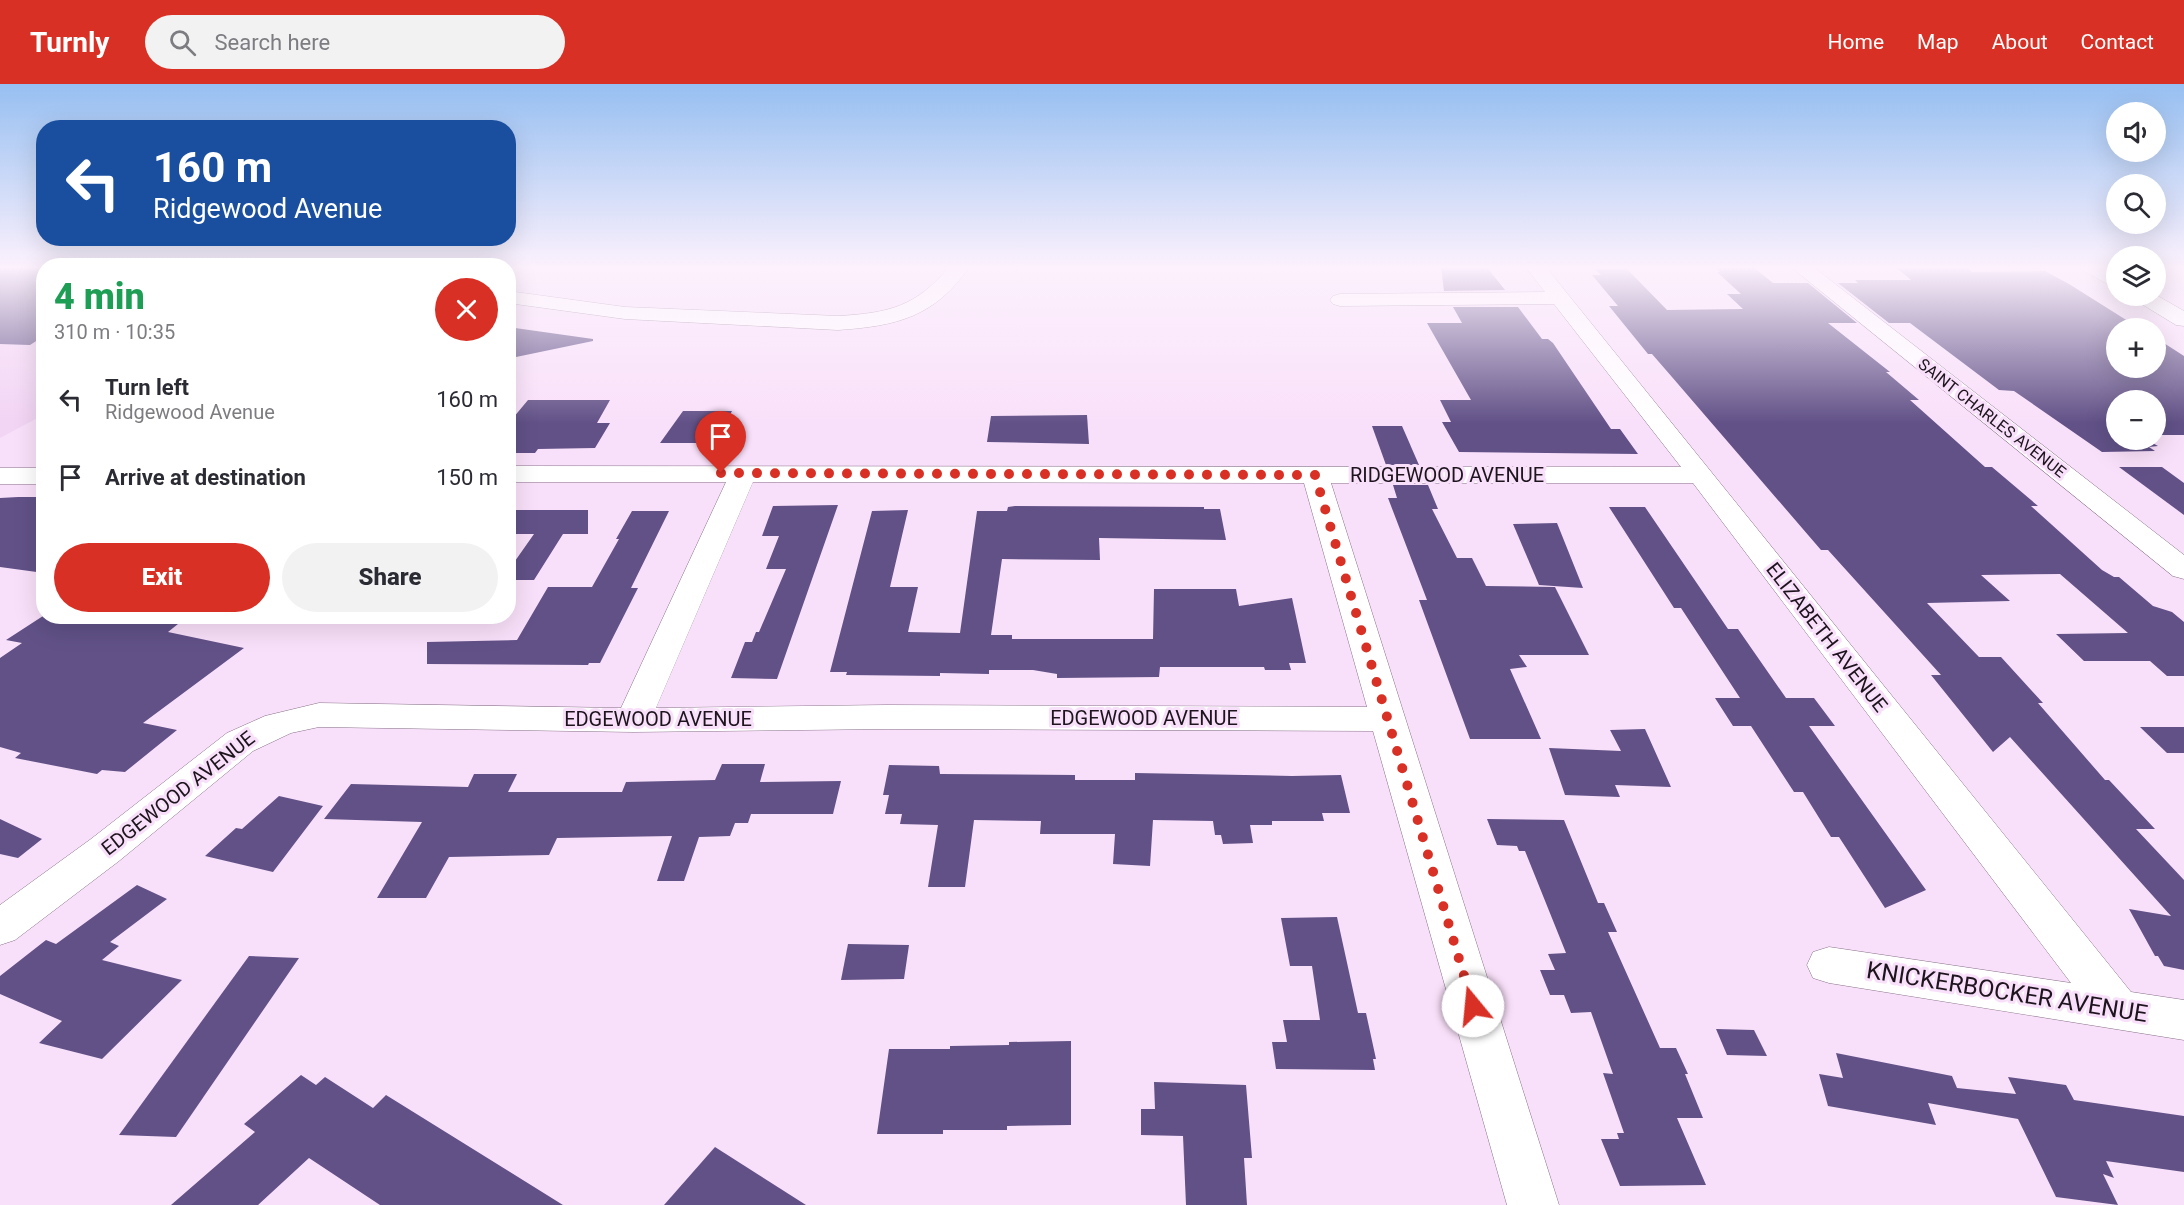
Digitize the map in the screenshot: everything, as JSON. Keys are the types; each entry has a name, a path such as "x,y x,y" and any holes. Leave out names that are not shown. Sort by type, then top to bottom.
{"street":[{"path":"738,318 838,323 881,318"},
{"name":"ELIZABETH AVENUE","path":"1575,318 1701,475 2117,1010"},
{"name":"SAINT CHARLES AVENUE","path":"1866,318 2184,570"},
{"path":"633,720 744,473"},
{"name":"RIDGEWOOD AVENUE","path":"516,474 1701,475"},
{"path":"1315,475 1533,1205"},
{"path":"0,476 36,476"},
{"name":"EDGEWOOD AVENUE","path":"0,928 105,850 240,742 260,730 279,723 319,715 633,720 887,717 1386,719"},
{"name":"KNICKERBOCKER AVENUE","path":"1829,965 2184,1020"}],"shaded area":[{"path":"0,318 36,318 36,419 0,438"}],"building":[{"path":"0,318 36,318 36,341 30,345 0,344"},
{"path":"1459,318 1526,318 1542,339 1548,339 1553,343 1611,429 1620,429 1638,454 1459,452 1442,422 1451,422 1440,400 1471,400 1427,323 1462,323"},
{"path":"1619,318 1851,318 1857,323 1828,323 1890,372 1886,372 1919,400 1910,400 1985,467 1992,467 2038,506 2031,506 2102,570 2114,577 2119,577 2153,606 2172,612 2184,622 2184,676 2167,676 2150,661 2084,661 2056,634 2128,633 2060,574 1981,575 2010,601 1927,603 1979,657 2001,657 2043,703 2038,703 2105,780 2109,780 2155,829 2136,829 2184,880 2184,970 2164,966 2158,956 2155,956 2129,909 2171,916 2010,737 1993,752 1931,675 1941,675 1828,550 1821,550 1652,354 1648,354"},
{"path":"1883,318 2106,318 2106,378 2166,378 2166,344 2184,356 2184,435 2166,435 2166,390 2106,390 2106,450 2155,451 2102,452 2014,391 1999,390 1910,323 1889,323"},
{"path":"516,328 593,339 593,341 516,357"},
{"path":"528,400 610,400 597,423 610,423 595,448 538,449 535,453 516,453 516,414"},
{"path":"683,411 732,411 714,443 660,443"},
{"path":"1087,415 1089,444 987,442 991,416"},
{"path":"1372,426 1402,426 1419,465 1386,465"},
{"path":"2119,467 2162,467 2184,483 2184,515"},
{"path":"1393,485 1428,485 1438,509 1432,509 1457,558 1472,558 1486,586 1555,587 1589,655 1519,655 1527,667 1510,669 1541,739 1470,739 1419,600 1427,600 1388,498 1397,498"},
{"path":"36,497 36,572 0,567 0,498"},
{"path":"838,505 777,679 731,678 745,642 752,642 756,632 759,632 786,569 766,569 779,536 762,536 773,506"},
{"path":"1008,507 1220,509 1226,540 1099,538 1100,560 1002,559 991,635 1012,635 1012,639 1153,639 1154,589 1236,589 1239,606 1292,598 1306,663 1289,663 1291,670 1265,670 1264,667 1160,667 1159,677 1057,678 1057,674 1033,670 989,670 989,674 940,673 940,676 846,675 847,672 830,672 872,511 908,510 890,587 918,587 908,632 960,633 977,511 1007,511"},
{"path":"1609,507 1645,507 1728,629 1738,629 1786,698 1814,698 1835,726 1809,726 1926,890 1885,908 1839,837 1831,837 1803,792 1794,792 1751,726 1733,726 1715,698 1740,698 1681,608 1674,608"},
{"path":"516,510 588,510 588,534 563,534 534,580 516,580 516,560 534,534 516,534"},
{"path":"632,511 669,511 631,588 638,588 600,663 589,663 588,665 427,664 427,642 517,640 548,587 592,587"},
{"path":"1557,523 1583,588 1539,585 1513,524"},
{"path":"36,621 36,624 178,624 168,632 244,648 143,723 177,730 125,772 102,770 97,774 15,758 21,753 0,747 0,658 22,643 6,640"},
{"path":"2140,727 2184,727 2184,753 2167,753"},
{"path":"1645,729 1671,787 1615,785 1620,797 1565,795 1549,748 1621,751 1610,730"},
{"path":"722,764 765,764 760,782 841,781 833,814 751,814 748,823 735,823 730,836 699,837 684,881 657,881 672,836 557,838 549,855 449,857 426,898 377,898 422,822 324,819 351,784 468,787 474,774 517,774 508,792 622,792 626,782 715,780"},
{"path":"889,765 939,766 940,774 1075,775 1075,780 1135,780 1135,773 1341,775 1350,813 1322,813 1324,821 1272,821 1272,825 1250,825 1253,843 1223,844 1221,835 1215,835 1213,821 1153,820 1150,866 1113,864 1115,834 1040,834 1041,821 974,820 965,887 928,887 938,825 900,824 902,814 885,814 889,795 883,795"},
{"path":"279,796 323,806 273,872 205,856 236,828 242,829"},
{"path":"0,819 42,839 18,858 0,854"},
{"path":"1487,819 1564,820 1598,903 1604,903 1617,932 1608,932 1660,1048 1676,1048 1688,1074 1685,1074 1703,1118 1677,1118 1706,1185 1620,1186 1601,1139 1619,1139 1617,1133 1624,1133 1603,1073 1613,1074 1591,1012 1571,1013 1564,995 1550,995 1540,970 1555,970 1548,954 1566,953 1525,851 1519,851 1517,846 1497,845"},
{"path":"137,885 167,899 110,942 119,946 102,960 182,980 102,1059 39,1043 62,1021 0,994 0,976 46,940 56,944"},
{"path":"1337,917 1358,1013 1366,1013 1376,1059 1373,1059 1375,1070 1276,1069 1272,1042 1287,1042 1283,1020 1320,1020 1312,966 1290,966 1281,918"},
{"path":"848,944 909,945 904,979 841,980"},
{"path":"249,956 299,958 176,1137 119,1135"},
{"path":"1716,1029 1754,1030 1767,1056 1727,1055"},
{"path":"1071,1041 1071,1125 1007,1126 1007,1130 943,1130 943,1134 877,1134 889,1049 950,1049 950,1046 1009,1045 1009,1042"},
{"path":"1836,1053 1952,1076 1957,1088 2016,1094 2008,1077 2066,1085 2074,1100 2184,1116 2184,1172 2106,1161 2114,1178 2103,1174 2118,1205 2056,1197 2018,1119 1928,1103 1936,1125 1828,1106 1819,1074 1843,1078"},
{"path":"301,1075 316,1085 325,1077 373,1108 386,1095 563,1205 380,1205 309,1158 258,1205 171,1205 255,1132 244,1124"},
{"path":"1154,1082 1246,1085 1252,1158 1244,1158 1247,1205 1186,1205 1183,1136 1141,1135 1141,1109 1155,1109"},
{"path":"715,1147 806,1205 664,1205"}],"route":[{"path":"721,473 1315,475 1473,1006"}]}
